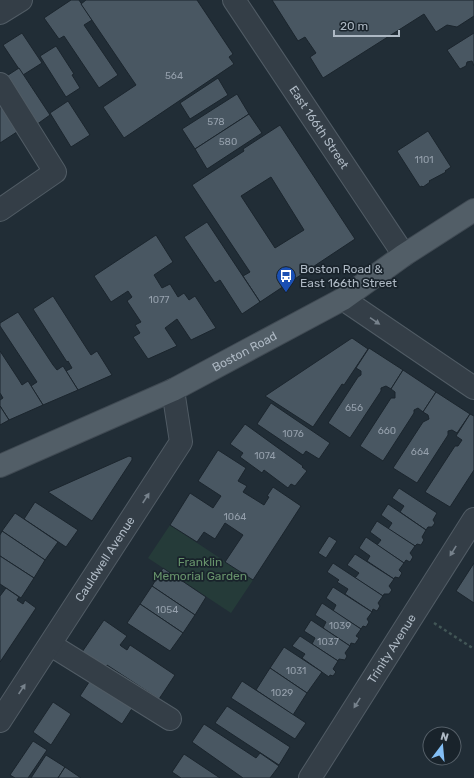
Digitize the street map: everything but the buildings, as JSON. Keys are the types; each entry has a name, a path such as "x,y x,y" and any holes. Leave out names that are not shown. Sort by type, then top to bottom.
{"main road":[{"name":"Boston Road","path":"0,466 173,390 343,299 404,255 474,210"}],"street":[{"path":"0,13 21,0"},
{"name":"East 166th Street","path":"234,0 404,255"},
{"path":"0,84 54,172 0,210"},
{"path":"343,299 474,388"},
{"name":"Cauldwell Avenue","path":"0,721 51,645 181,442 173,390"},
{"name":"Trinity Avenue","path":"310,778 474,518"},
{"path":"51,645 170,720"}],"path":[{"path":"416,611 474,649"}],"green space":[{"name":"Franklin Memorial Garden","path":"170,525 253,580 231,613 148,558"}],"place":[{"name":"Boston Road & East 166th Street","path":"286,293"}]}
